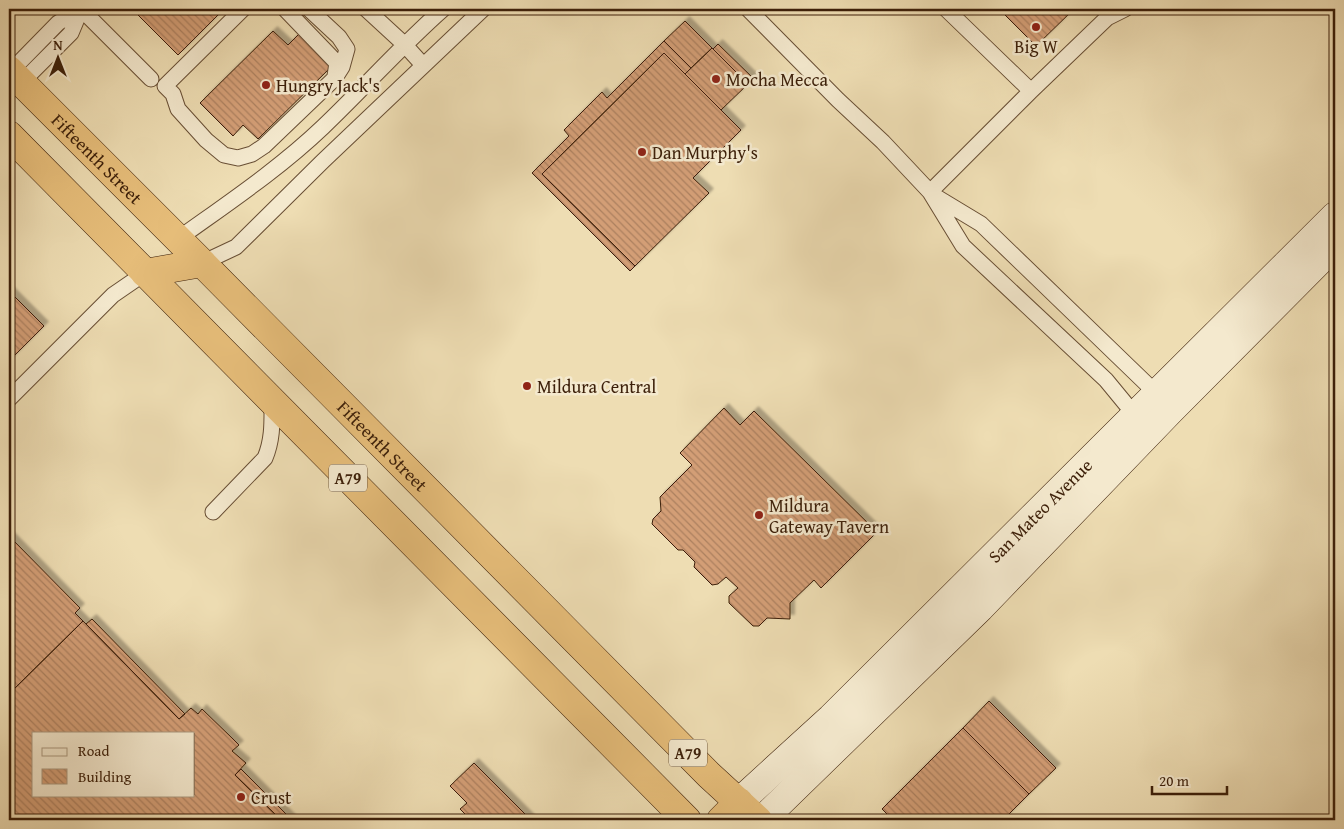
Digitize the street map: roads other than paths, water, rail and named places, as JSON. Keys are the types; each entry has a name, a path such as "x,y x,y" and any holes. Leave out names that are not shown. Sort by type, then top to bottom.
{"highway":[{"name":"Fifteenth Street","path":"13,75 178,238 709,775 739,814"},
{"name":"A79","path":"9,135 687,820"},
{"path":"145,273 178,238"},
{"path":"145,273 202,263"}],"street":[{"name":"San Mateo Avenue","path":"739,814 831,718 1134,414 1335,216"},
{"name":"San Mateo Avenue","path":"762,820 980,608 1170,411 1335,245"}],"lane":[{"path":"13,75 58,23 81,9 151,79"},
{"path":"244,9 165,86 174,94 178,109 206,140 224,155 238,158 252,154 264,146 335,78 342,67 347,49 340,38 309,9"},
{"path":"285,9 337,64 335,78"},
{"path":"366,9 404,44 423,65"},
{"path":"178,238 260,181 315,134 404,44 443,9"},
{"path":"202,263 236,247 323,161 483,9"},
{"path":"748,9 838,100 883,142 930,192 963,246 1106,380 1134,414"},
{"path":"946,9 1030,91"},
{"path":"930,192 1030,91 1107,18 1124,9"},
{"path":"930,192 981,224 1156,393"},
{"path":"9,399 113,295 145,273"},
{"path":"213,512 265,458 270,448 272,433 272,401"}],"place":[{"name":"Big W","path":"1036,27"},
{"name":"Mocha Mecca","path":"716,79"},
{"name":"Hungry Jack's","path":"266,85"},
{"name":"Dan Murphy's","path":"642,152"},
{"name":"Mildura Central","path":"527,386"},
{"name":"Mildura Gateway Tavern","path":"759,515"},
{"name":"Crust","path":"241,797"}]}
